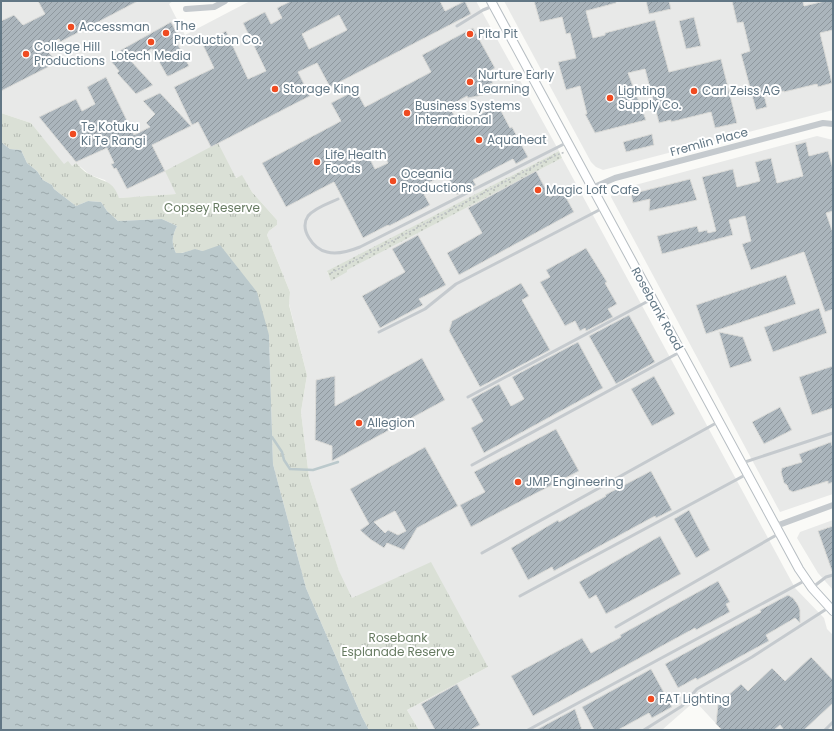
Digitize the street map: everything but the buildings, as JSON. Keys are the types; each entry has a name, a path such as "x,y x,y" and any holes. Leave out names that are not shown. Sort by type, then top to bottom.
{"main road":[{"name":"Rosebank Road","path":"492,3 778,530 806,580 831,609"}],"street":[{"path":"186,9 214,7 225,1"},
{"name":"Fremlin Place","path":"592,188 615,178 823,123 833,124"},
{"path":"778,530 833,505"}],"lane":[{"path":"457,26 492,3"},
{"path":"338,199 308,216 305,225 308,236 314,245 320,250 327,252 350,251 360,247 569,146"},
{"path":"379,332 425,309 456,284 603,208"},
{"path":"468,397 652,298"},
{"path":"472,465 681,352"},
{"path":"482,553 719,421"},
{"path":"742,463 833,433"},
{"path":"520,596 747,473"},
{"path":"616,627 778,530"},
{"path":"812,588 826,577 833,575"},
{"path":"528,730 806,580"},
{"path":"644,730 682,706 697,689 752,658 831,609"},
{"path":"825,730 833,722"}],"path":[{"path":"331,273 554,156 569,146"}],"shaded area":[{"path":"1,1 173,1 169,4 185,35 250,1 476,1 559,151 327,272 331,280 346,270 562,158 795,588 824,618 827,629 833,635 833,730 722,730 695,701 662,730 419,730 407,710 488,667 348,600 309,477 301,412 307,375 289,304 290,292 267,235 269,231 277,225 277,220 252,192 242,176 177,194 119,198 105,180 90,175 76,163 72,166 64,165 31,123 1,113"},
{"path":"504,1 833,1 833,110 603,170 596,167 591,162"},
{"path":"817,136 833,140 833,494 780,512 611,197 613,191"},
{"path":"833,520 833,590 818,573 797,538 800,532"}],"green space":[{"name":"Rosebank Esplanade Reserve","path":"1,113 31,123 64,164 68,161 72,166 76,163 87,173 111,185 117,192 119,198 176,194 165,171 218,143 236,178 242,175 252,192 277,220 277,225 269,231 267,235 290,292 289,305 307,375 301,412 309,477 339,571 352,598 431,562 488,667 407,710 419,730 369,730 306,588 273,464 269,335 203,251 192,250 184,253 176,253 173,246 173,240 177,226 162,219 118,221 107,211 101,202 88,201 76,206 54,189 52,185 43,180 37,171 27,163 21,150 10,149 1,142"},
{"path":"559,151 562,158 347,270 347,272 331,281 327,271"}],"water":[{"path":"1,142 10,149 21,150 27,163 37,171 43,180 52,185 54,189 76,206 88,201 101,202 107,211 118,221 162,219 177,226 173,240 173,246 176,253 182,253 195,249 203,251 220,245 257,292 269,335 273,464 306,588 369,730 1,730"}],"waterway":[{"path":"272,437 282,452 284,460 290,469 313,470 338,462"}],"place":[{"name":"Accessman","path":"71,27"},
{"name":"The Production Co.","path":"166,33"},
{"name":"Pita Pit","path":"470,34"},
{"name":"Lotech Media","path":"151,42"},
{"name":"College Hill Productions","path":"26,54"},
{"name":"Nurture Early Learning","path":"470,82"},
{"name":"Storage King","path":"275,89"},
{"name":"Carl Zeiss AG","path":"694,91"},
{"name":"Lighting Supply Co.","path":"610,98"},
{"name":"Business Systems International","path":"407,113"},
{"name":"Te Kotuku Ki Te Rangi","path":"73,134"},
{"name":"Aquaheat","path":"479,140"},
{"name":"Life Health Foods","path":"317,162"},
{"name":"Oceania Productions","path":"393,181"},
{"name":"Magic Loft Cafe","path":"538,190"},
{"name":"Allegion","path":"359,423"},
{"name":"JMP Engineering","path":"518,482"},
{"name":"FAT Lighting","path":"651,699"}],"park label":[{"name":"Copsey Reserve","path":"212,208"}]}
